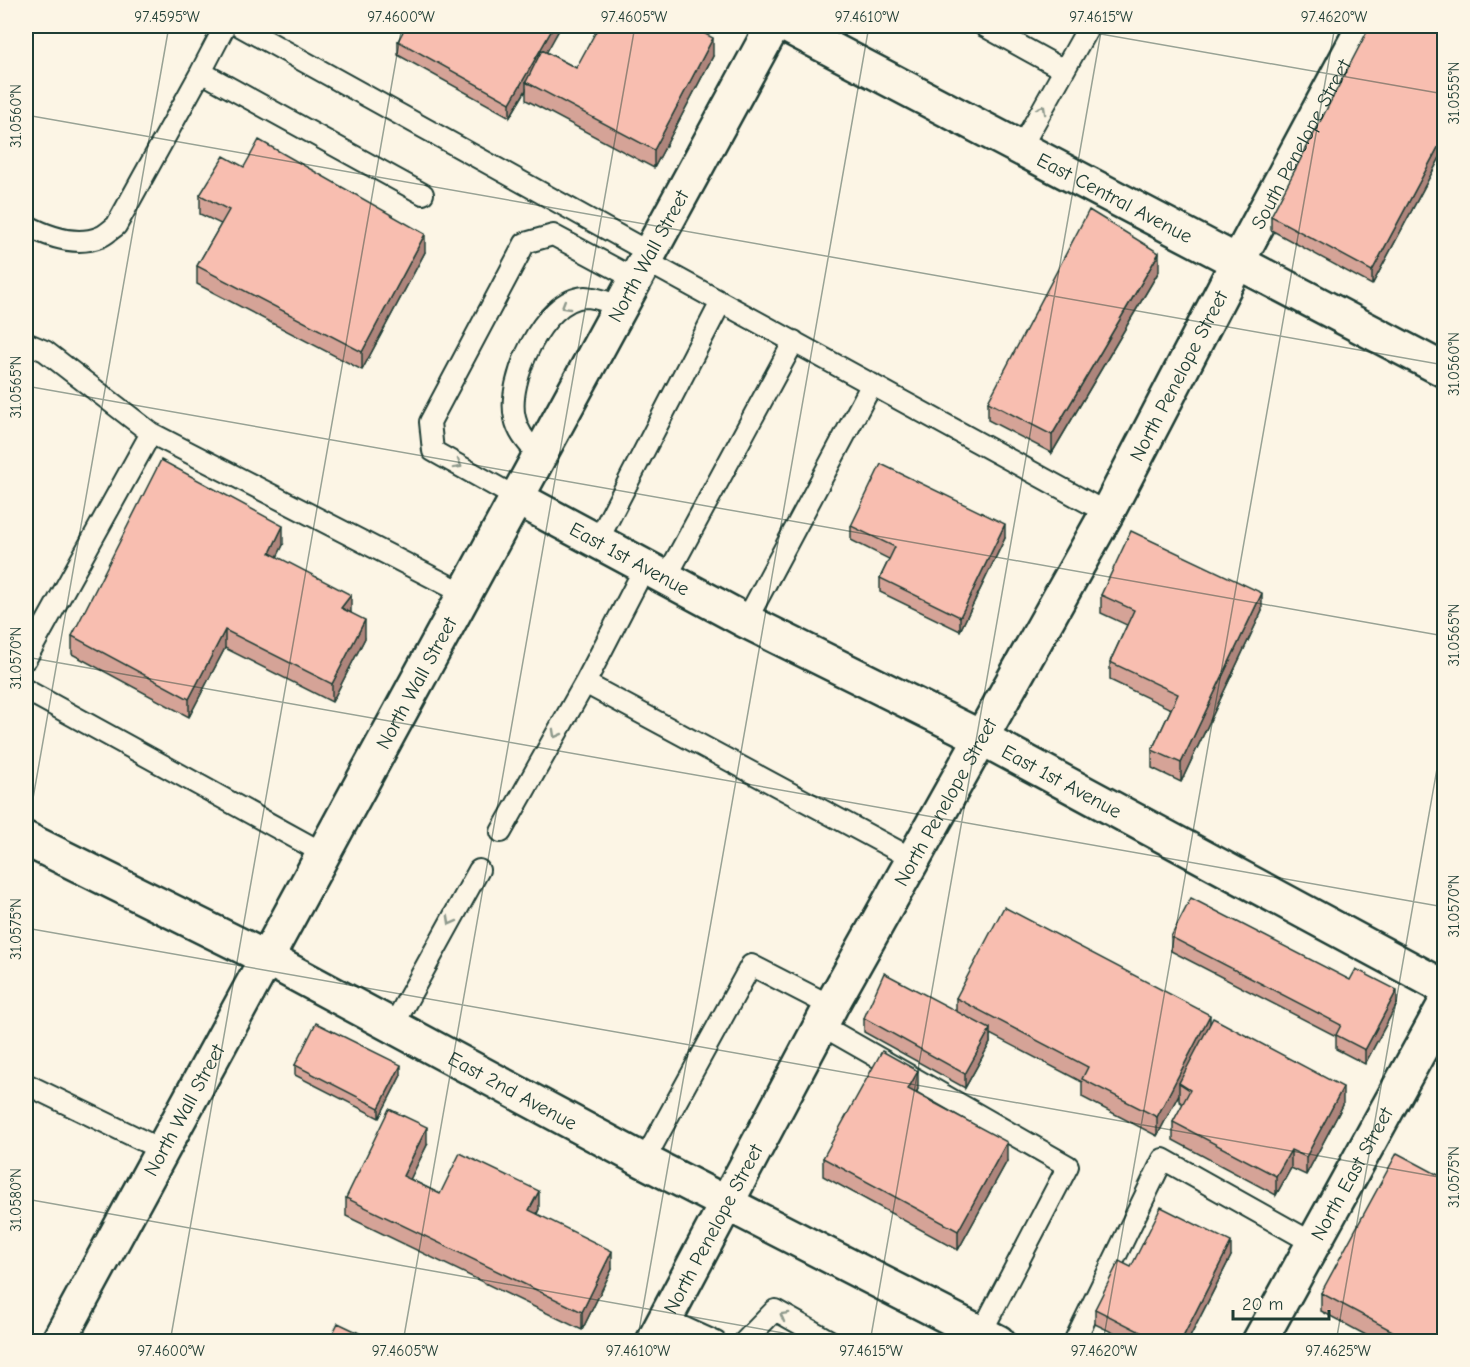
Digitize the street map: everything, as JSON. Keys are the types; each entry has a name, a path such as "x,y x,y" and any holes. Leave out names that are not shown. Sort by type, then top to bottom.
{"street":[{"name":"South Penelope Street","path":"1237,262 1364,26"},
{"name":"North Wall Street","path":"58,1341 638,275 790,27"},
{"name":"East Central Avenue","path":"790,27 1444,370"},
{"name":"North Penelope Street","path":"659,1330 912,859 1107,513 1237,262"},
{"name":"East 1st Avenue","path":"517,498 746,621 980,737 1444,987"},
{"name":"East 2nd Avenue","path":"26,839 266,958 644,1161 989,1337"},
{"name":"North East Street","path":"1259,1341 1444,1006"}],"lane":[{"path":"26,225 53,237 77,241 101,237 116,226 225,26"},
{"path":"240,26 638,275"},
{"path":"984,26 1064,70"},
{"path":"1020,149 1089,26"},
{"path":"201,72 423,194"},
{"path":"517,498 433,451 430,422 525,243 553,235 638,275 721,302 1107,513"},
{"path":"539,456 520,433 514,417 513,394 518,372 540,330 553,313 569,302 638,275"},
{"path":"597,542 721,302"},
{"path":"501,832 585,683 656,573 794,341"},
{"path":"26,343 45,351 151,433 465,594"},
{"path":"746,621 872,384"},
{"path":"26,659 151,433"},
{"path":"585,683 912,859"},
{"path":"26,690 323,853"},
{"path":"393,1026 479,870"},
{"path":"644,1161 751,965 826,1016 1068,1166 989,1337"},
{"path":"26,1084 162,1150"},
{"path":"1074,1341 1163,1160 1313,1243"},
{"path":"744,1341 775,1310 832,1341"},
{"path":"659,1330 716,1341"}],"building":[{"path":"406,26 554,26 510,103 398,41"},
{"path":"599,26 690,26 713,38 654,150 526,82 542,50 576,68"},
{"path":"1370,26 1444,26 1444,136 1372,271 1271,216"},
{"path":"259,140 425,234 362,352 197,266 229,210 200,195 224,156 244,167"},
{"path":"1089,210 1159,253 1052,435 988,402"},
{"path":"161,460 283,526 270,553 351,595 341,608 365,620 332,684 225,630 189,699 72,636"},
{"path":"881,464 1005,524 960,617 880,578 895,547 851,526"},
{"path":"1131,531 1262,593 1181,763 1152,750 1178,694 1110,662 1134,610 1101,595"},
{"path":"1191,898 1350,980 1356,969 1397,990 1365,1050 1336,1035 1341,1025 1171,937"},
{"path":"1004,907 1210,1015 1157,1117 1082,1079 1088,1067 956,998"},
{"path":"884,973 990,1029 965,1074 864,1018"},
{"path":"1213,1018 1343,1087 1306,1157 1291,1150 1276,1176 1173,1122 1190,1090 1179,1083"},
{"path":"316,1023 401,1065 379,1108 295,1065"},
{"path":"882,1051 918,1071 908,1089 1007,1142 958,1231 823,1158"},
{"path":"389,1109 427,1127 403,1176 440,1194 460,1153 539,1191 529,1210 612,1251 582,1312 346,1198"},
{"path":"1397,1153 1444,1178 1444,1341 1411,1341 1321,1293"},
{"path":"1161,1207 1231,1242 1181,1341 1158,1341 1095,1309 1119,1261 1131,1267"},
{"path":"338,1323 376,1341 329,1341"}]}
